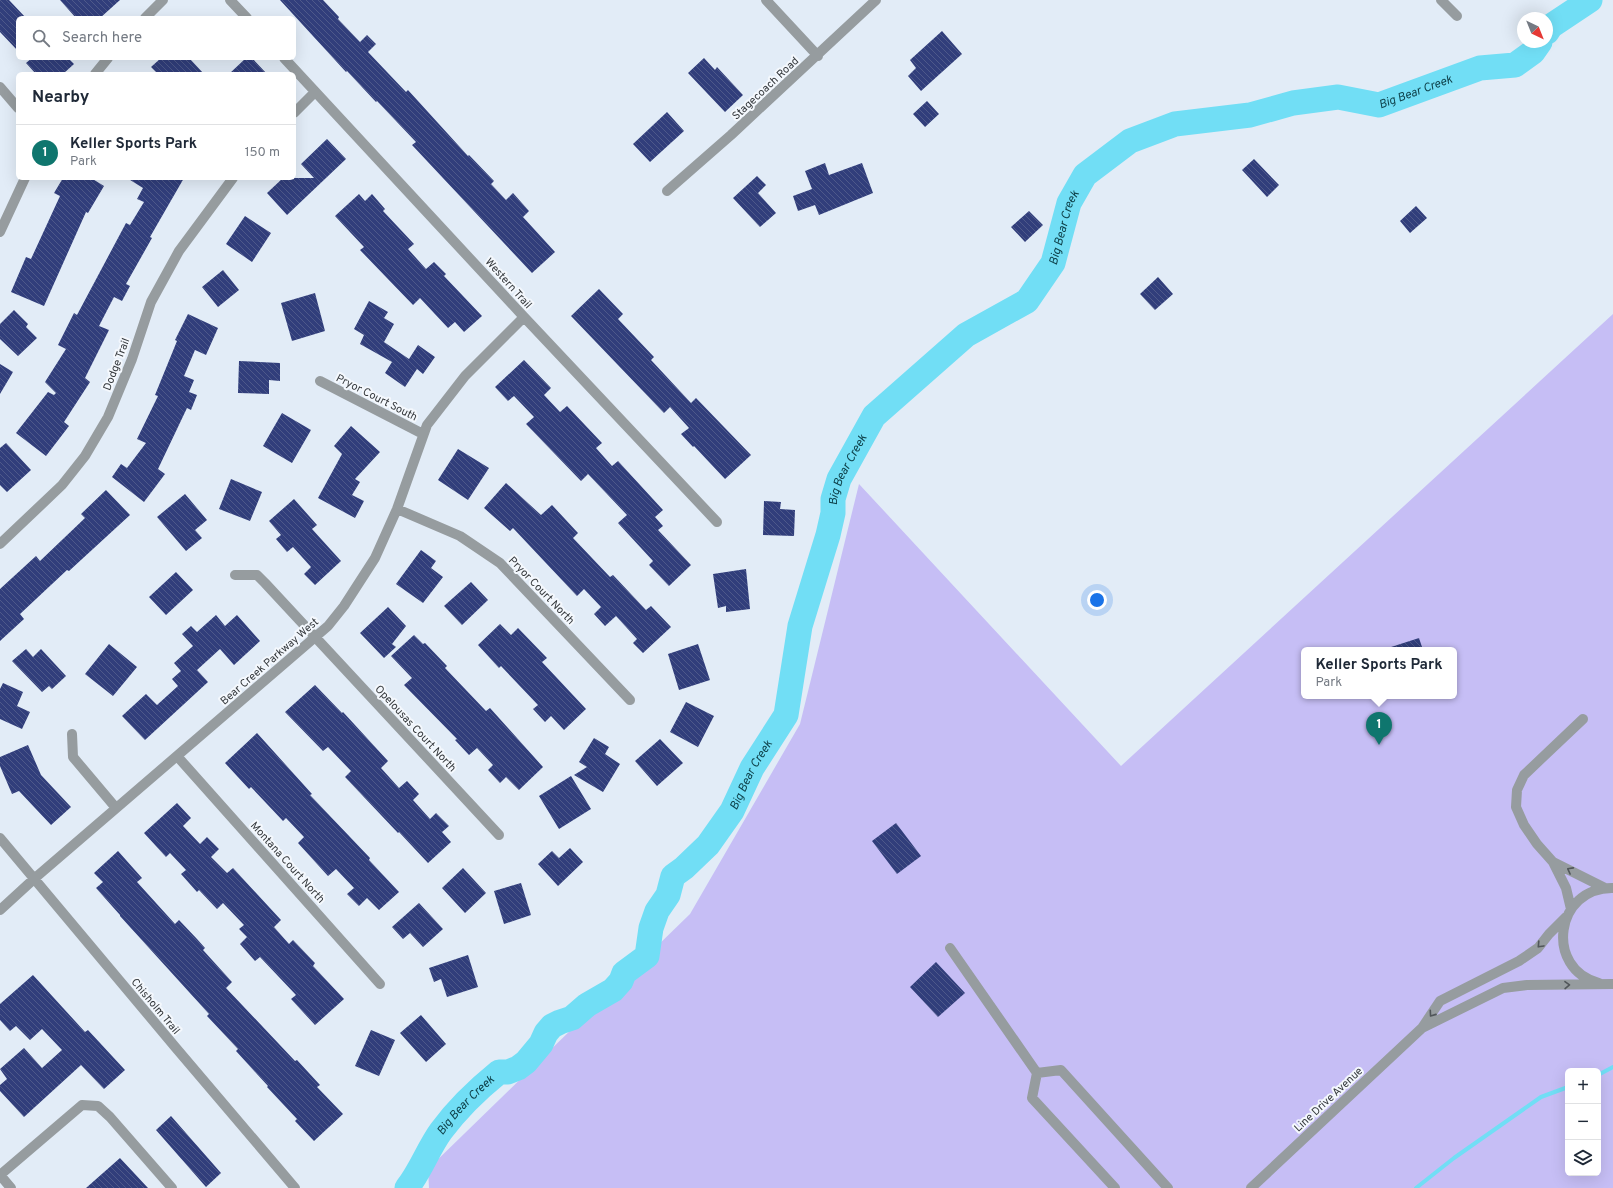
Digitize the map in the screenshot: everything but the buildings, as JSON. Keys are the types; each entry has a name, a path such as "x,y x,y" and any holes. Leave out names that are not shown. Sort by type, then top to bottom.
{"street":[{"path":"147,16 163,0"},
{"path":"230,0 245,16"},
{"path":"766,0 818,56"},
{"name":"Stagecoach Road","path":"667,191 732,135 876,0"},
{"path":"1441,0 1457,16"},
{"path":"97,72 106,60"},
{"name":"Western Trail","path":"286,60 524,317 717,522"},
{"path":"0,87 16,106"},
{"path":"296,111 315,92"},
{"path":"0,232 24,180"},
{"name":"Dodge Trail","path":"0,544 62,485 85,456 108,418 132,359 151,302 179,251 232,180"},
{"name":"Bear Creek Parkway West","path":"0,910 35,878 316,638 328,626 344,606 375,558 397,509 427,425 465,376 524,317"},
{"name":"Pryor Court South","path":"320,381 423,434"},
{"name":"Pryor Court North","path":"397,509 460,536 500,564 630,700"},
{"name":"Opelousas Court North","path":"235,574 256,575 499,835"},
{"path":"1583,719 1524,775 1517,790 1516,807 1524,825 1554,862 1566,888 1569,913 1562,932 1564,947 1569,961 1579,973 1592,981 1610,984"},
{"path":"72,734 73,757 116,808"},
{"name":"Montana Court North","path":"177,756 380,984"},
{"name":"Chisholm Trail","path":"0,838 295,1188"},
{"path":"1554,862 1609,888"},
{"path":"1422,1028 1440,1001 1519,962 1538,948 1580,899 1592,891 1609,888"},
{"path":"950,948 1037,1073 1032,1098 1115,1188"},
{"path":"1422,1028 1503,988 1527,985 1610,984"},
{"name":"Line Drive Avenue","path":"1250,1188 1422,1028"},
{"path":"1037,1073 1061,1070 1168,1188"},
{"path":"10,1188 0,1175 82,1105 98,1106 110,1117 172,1188"}],"shaded area":[{"path":"1613,314 1613,1188 429,1188 428,1169 690,914 800,724 859,484 1121,766"}],"waterway":[{"name":"Big Bear Creek","path":"1553,25 1590,0"},
{"name":"Big Bear Creek","path":"407,1188 441,1131 454,1114 476,1092 499,1072 508,1072 518,1068 526,1062 541,1044 546,1033 552,1026 572,1018 587,1005 613,990 621,981 624,973 647,956 651,928 657,911 668,895 673,876 684,868 708,845 732,811 752,768 786,715 800,626 828,535 833,513 833,499 839,479 874,416 966,335 1027,301 1053,263 1069,203 1085,175 1130,141 1175,124 1250,115 1293,103 1338,97 1379,105 1480,68 1515,65 1533,52 1536,48"},
{"path":"1601,1073 1613,1067"},
{"path":"1416,1188 1454,1158 1541,1097 1565,1088"}],"place":[{"name":"Keller Sports Park","path":"1379,745"}]}
